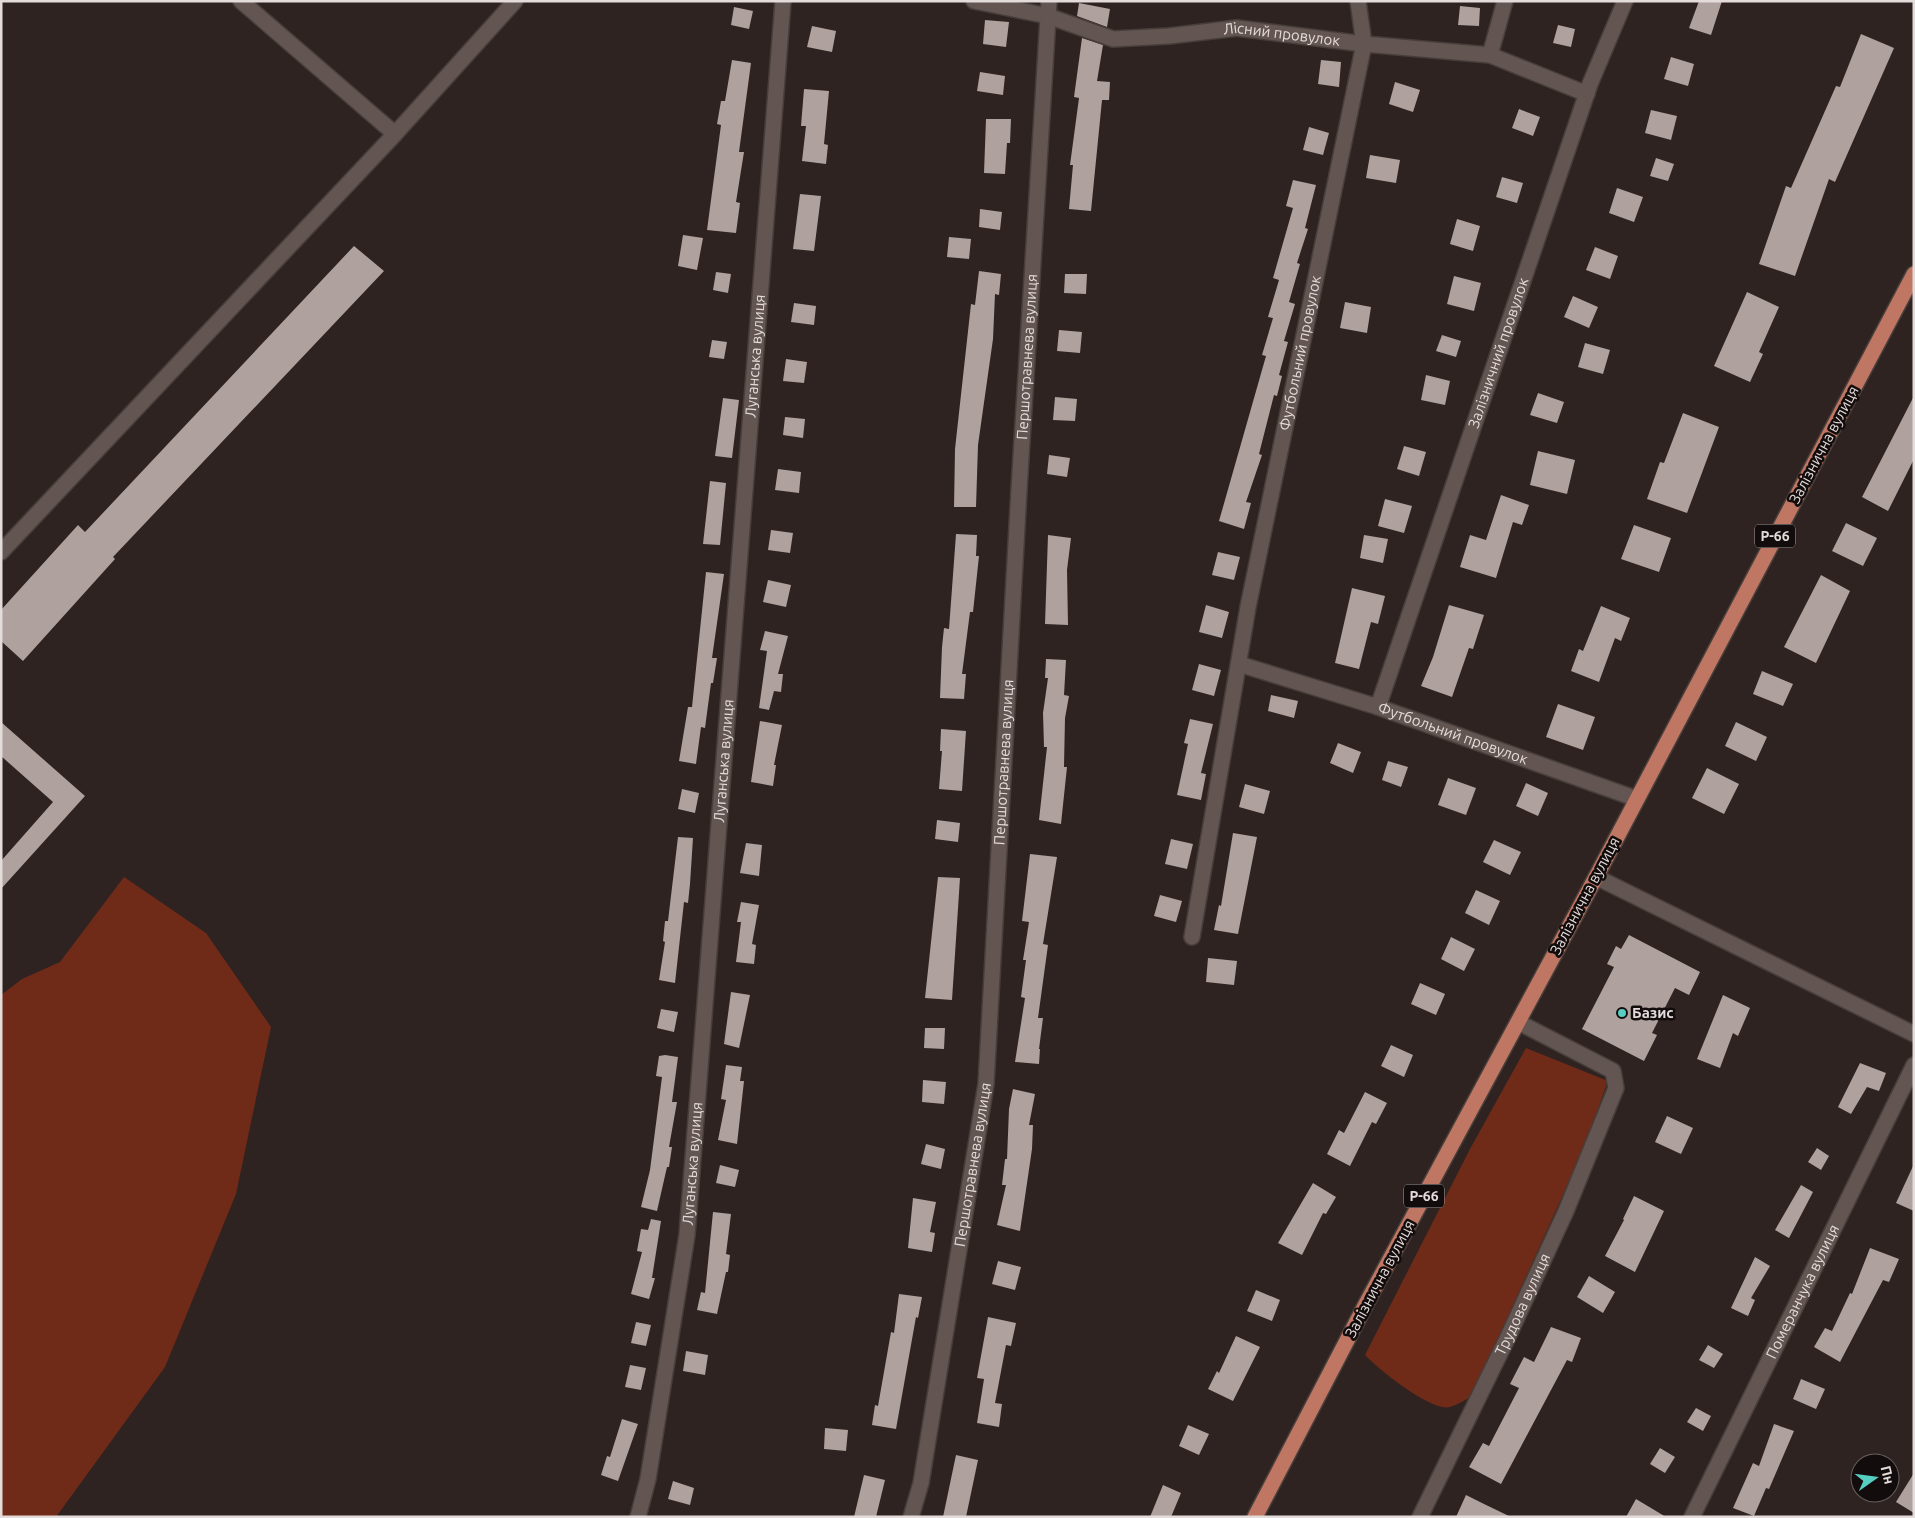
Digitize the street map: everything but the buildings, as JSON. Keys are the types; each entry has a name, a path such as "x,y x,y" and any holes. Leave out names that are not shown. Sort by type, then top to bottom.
{"main road":[{"name":"Залізнична вулиця","path":"1256,1517 1372,1293 1596,877 1914,274"}],"street":[{"path":"241,1 395,134"},
{"path":"1,552 395,134 516,1"},
{"name":"Луганська вулиця","path":"638,1517 648,1479 687,1235 784,1"},
{"name":"Лісний провулок","path":"974,1 1048,9 1113,39 1170,36 1238,28 1364,44 1490,56 1587,94"},
{"name":"Футбольний провулок","path":"1192,936 1248,607 1364,44 1358,1"},
{"path":"1490,56 1505,1"},
{"name":"Залізничний провулок","path":"1378,707 1587,94 1625,1"},
{"name":"Першотравнева вулиця","path":"911,1517 921,1483 986,1084 1018,490 1048,9"},
{"name":"Футбольний провулок","path":"1239,664 1378,707 1637,799"},
{"path":"1596,877 1914,1034"},
{"name":"Трудова вулиця","path":"1420,1517 1507,1339 1566,1211 1616,1088 1613,1071 1518,1022"},
{"name":"Померанчука вулиця","path":"1692,1517 1914,1065"}],"shaded area":[{"path":"124,877 206,933 271,1027 236,1194 165,1367 56,1517 1,1517 1,995 22,979 60,962"},
{"path":"1526,1048 1608,1081 1581,1155 1472,1396 1453,1406 1441,1407 1405,1388 1365,1355 1470,1149"}],"place":[{"name":"Базис","path":"1622,1013"}]}
